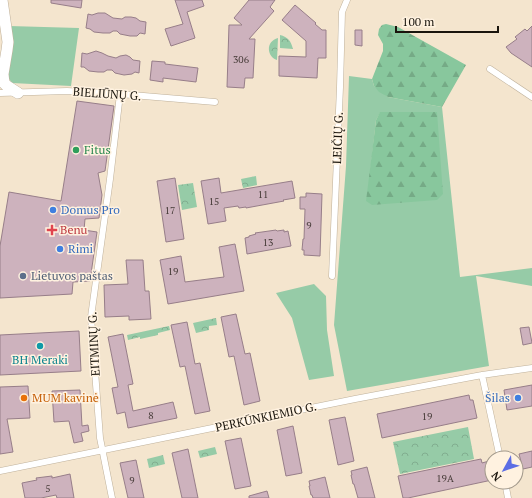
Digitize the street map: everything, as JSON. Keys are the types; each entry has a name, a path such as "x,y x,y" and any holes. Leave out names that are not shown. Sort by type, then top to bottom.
{"highway":[{"path":"1,0 8,42 8,50 3,74 4,83 18,93"}],"street":[{"name":"LEIČIŲ G.","path":"332,276 342,12 346,0"},
{"path":"490,69 532,97"},
{"name":"BIELIŪNŲ G.","path":"0,93 67,91 214,102"},
{"name":"EITMINŲ G.","path":"112,498 100,438 91,317 120,94"},
{"name":"PERKŪNKIEMIO G.","path":"0,471 356,399 482,375 532,368"},
{"path":"482,375 498,450"}],"green space":[{"path":"386,24 398,27 466,65 442,107 388,97 379,92 374,86 372,79 383,51 383,44 378,35 379,29 382,25"},
{"path":"9,26 79,28 71,86 12,83 7,76"},
{"path":"280,35 289,40 293,49 280,48"},
{"path":"278,38 277,60 273,58 269,52 269,49 271,42"},
{"path":"349,76 372,79 374,86 388,97 442,107 460,277 532,268 532,286 476,276 489,366 347,391 334,325 346,166","holes":["380,113 367,201 376,120"]},
{"path":"380,112 437,112 443,194 437,200 372,205 366,201 376,120"},
{"path":"256,176 257,185 243,188 241,179"},
{"path":"193,183 197,207 182,210 178,185"},
{"path":"314,284 326,296 327,330 334,376 309,380 292,318 276,293"},
{"path":"216,318 217,325 209,326 209,330 196,333 193,323"},
{"path":"169,326 170,330 158,333 158,335 128,340 127,335"},
{"path":"468,427 474,459 400,474 393,442"},
{"path":"215,447 217,454 200,458 198,451"},
{"path":"163,455 165,464 149,468 147,459"}],"building":[{"path":"51,0 82,0 81,8 51,3"},
{"path":"175,0 202,0 204,6 187,12 195,38 171,46 165,29 183,24"},
{"path":"249,0 275,0 270,7 274,11 249,39 255,39 253,78 245,78 244,88 227,87 229,25 242,25 234,18"},
{"path":"295,5 322,30 326,30 326,58 318,58 317,78 279,76 279,56 306,57 306,41 282,20"},
{"path":"105,13 113,18 122,19 125,17 131,17 146,22 145,34 140,33 137,36 130,36 120,34 117,31 103,33 94,32 86,28 88,14 92,15"},
{"path":"532,26 532,67 511,53 506,47 517,39 515,37 525,29 527,31"},
{"path":"355,30 362,30 362,46 355,45"},
{"path":"96,51 116,58 126,55 133,60 140,61 139,73 135,72 124,75 115,73 112,70 98,72 89,71 84,67 81,67 82,53 87,54"},
{"path":"152,61 198,68 196,82 163,78 163,82 150,80"},
{"name":"Domus Pro","path":"77,101 114,106 105,171 98,173 102,195 99,218 85,219 84,230 97,232 90,281 73,282 72,294 0,298 0,246 9,192 61,201"},
{"path":"175,178 184,239 166,242 157,181"},
{"path":"219,178 221,193 292,181 295,198 246,208 239,208 238,206 224,208 226,221 208,224 201,181"},
{"path":"306,193 322,194 320,256 304,255 304,250 302,250 305,209 300,209 300,197 306,197"},
{"path":"284,230 284,232 288,231 291,246 247,254 245,238 256,234 255,233"},
{"path":"235,244 244,291 168,304 160,260 181,256 185,282 224,277 219,247"},
{"path":"126,260 143,260 145,291 149,291 151,319 129,320 129,316 105,317 104,285 128,284"},
{"path":"236,314 245,354 250,353 260,401 244,405 234,356 229,357 221,317"},
{"path":"187,322 195,364 200,363 210,411 195,414 185,366 180,367 171,325"},
{"path":"529,327 532,343 523,345 520,328"},
{"name":"BH Meraki","path":"79,331 81,371 0,375 0,335"},
{"path":"123,334 133,384 128,385 133,411 173,402 177,418 128,428 125,412 117,414 112,388 118,387 108,337"},
{"name":"Šilas","path":"532,385 532,406 507,410 504,390"},
{"path":"28,386 30,418 7,419 13,452 0,454 0,387"},
{"path":"80,390 82,426 88,425 89,431 81,433 83,441 74,443 69,421 54,422 52,391"},
{"path":"469,395 470,400 473,400 477,418 382,438 377,414"},
{"path":"345,417 354,461 338,465 329,420"},
{"path":"293,426 302,473 286,476 277,430"},
{"path":"241,438 251,486 235,489 225,441"},
{"path":"188,449 198,498 182,498 172,453"},
{"path":"532,451 532,467 524,469 524,453"},
{"path":"481,459 482,463 484,462 484,482 408,498 403,498 398,476"},
{"path":"136,460 144,498 128,498 120,463"},
{"path":"367,467 375,498 358,498 353,484 351,471"},
{"path":"70,474 74,498 57,498 56,495 41,498 25,498 22,483 37,480 36,478 52,476 52,478"},
{"path":"325,477 330,498 313,498 311,495 309,481"},
{"path":"267,491 269,498 249,498 249,496"}],"place":[{"name":"Fitus","path":"76,150"},
{"name":"Domus Pro","path":"53,210"},
{"name":"Benu","path":"52,230"},
{"name":"Rimi","path":"60,249"},
{"name":"Lietuvos paštas","path":"23,276"},
{"name":"BH Meraki","path":"40,346"},
{"name":"MUM kavinė","path":"24,398"},
{"name":"Šilas","path":"518,398"}]}
